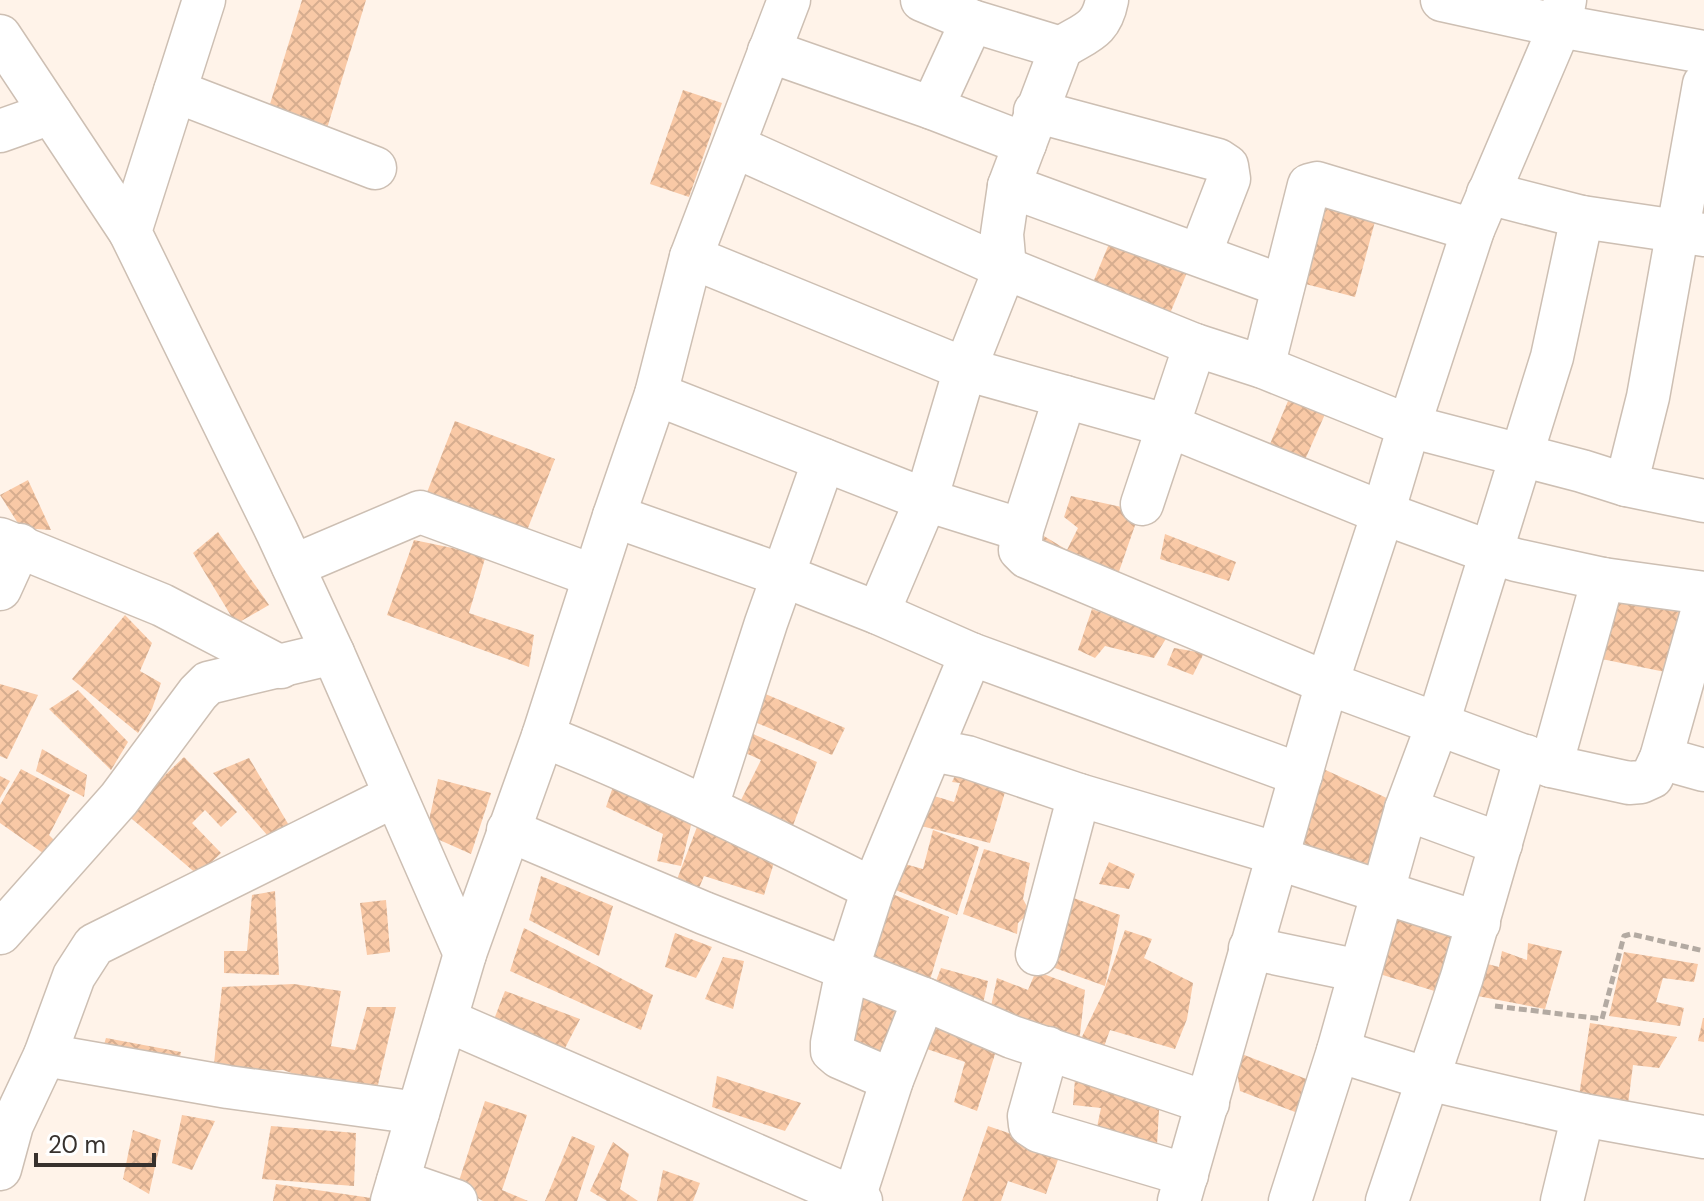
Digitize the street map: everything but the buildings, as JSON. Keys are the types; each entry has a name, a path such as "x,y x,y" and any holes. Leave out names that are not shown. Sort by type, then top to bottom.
{"street":[{"path":"130,232 204,0"},
{"path":"456,1201 395,1191 465,954 543,736 656,394 691,257 789,0"},
{"path":"922,0 985,16 1061,48"},
{"path":"878,613 926,500 965,369 1005,268 1002,234 1009,186 1030,128 1061,48 1095,28 1103,18 1107,0"},
{"path":"1442,0 1562,13 1704,52"},
{"path":"1048,1048 1029,1116 1030,1125 1185,1193 1250,948 1327,683 1409,426 1481,212 1562,13"},
{"path":"932,108 985,16"},
{"path":"0,36 130,232 293,566 465,954"},
{"path":"769,51 932,108 1218,160 1227,166 1229,179 1200,254"},
{"path":"1626,485 1692,233 1704,84"},
{"path":"175,91 375,168"},
{"path":"0,131 51,113"},
{"path":"734,146 1005,268 1195,345 1263,367 1409,426 1626,485 1704,501"},
{"path":"1263,367 1309,185 1317,183 1481,212 1582,217 1692,233"},
{"path":"1009,186 1283,286"},
{"path":"1290,1201 1338,1051 1406,809 1438,723 1552,357 1582,217"},
{"path":"691,257 965,369 1169,426 1383,513 1490,552 1603,579 1704,593"},
{"path":"1142,504 1195,345"},
{"path":"656,394 926,500 1022,530"},
{"path":"1065,397 1022,530 1020,550 1027,557 1327,683 1538,761 1629,783 1652,777 1695,679 1704,605"},
{"path":"707,806 766,623 824,460"},
{"path":"293,566 420,512 594,576"},
{"path":"614,516 784,576 971,654 1301,775"},
{"path":"0,589 10,542 162,605 281,667"},
{"path":"1398,1197 1428,1079 1455,1001 1501,844 1538,761 1603,579"},
{"path":"0,933 119,799 208,683 333,653"},
{"path":"892,1080 839,1057 832,1051 832,1043 847,970 873,889 971,654"},
{"path":"543,736 707,806 873,889"},
{"path":"932,750 967,757 1079,795 1278,854 1295,864 1479,923"},
{"path":"1661,758 1704,770"},
{"path":"1037,954 1079,795"},
{"path":"0,1169 6,1121 45,1055 74,976 94,945 394,796"},
{"path":"1406,809 1501,844"},
{"path":"508,830 1012,1037 1208,1103"},
{"path":"1250,948 1360,971"},
{"path":"446,1020 858,1200 892,1080 924,999"},
{"path":"1338,1051 1428,1079 1583,1115 1704,1137"},
{"path":"45,1055 228,1087 418,1113"},
{"path":"1562,1201 1583,1115"}],"path":[{"path":"1455,1001 1602,1019 1624,936 1631,934 1704,951"}]}
